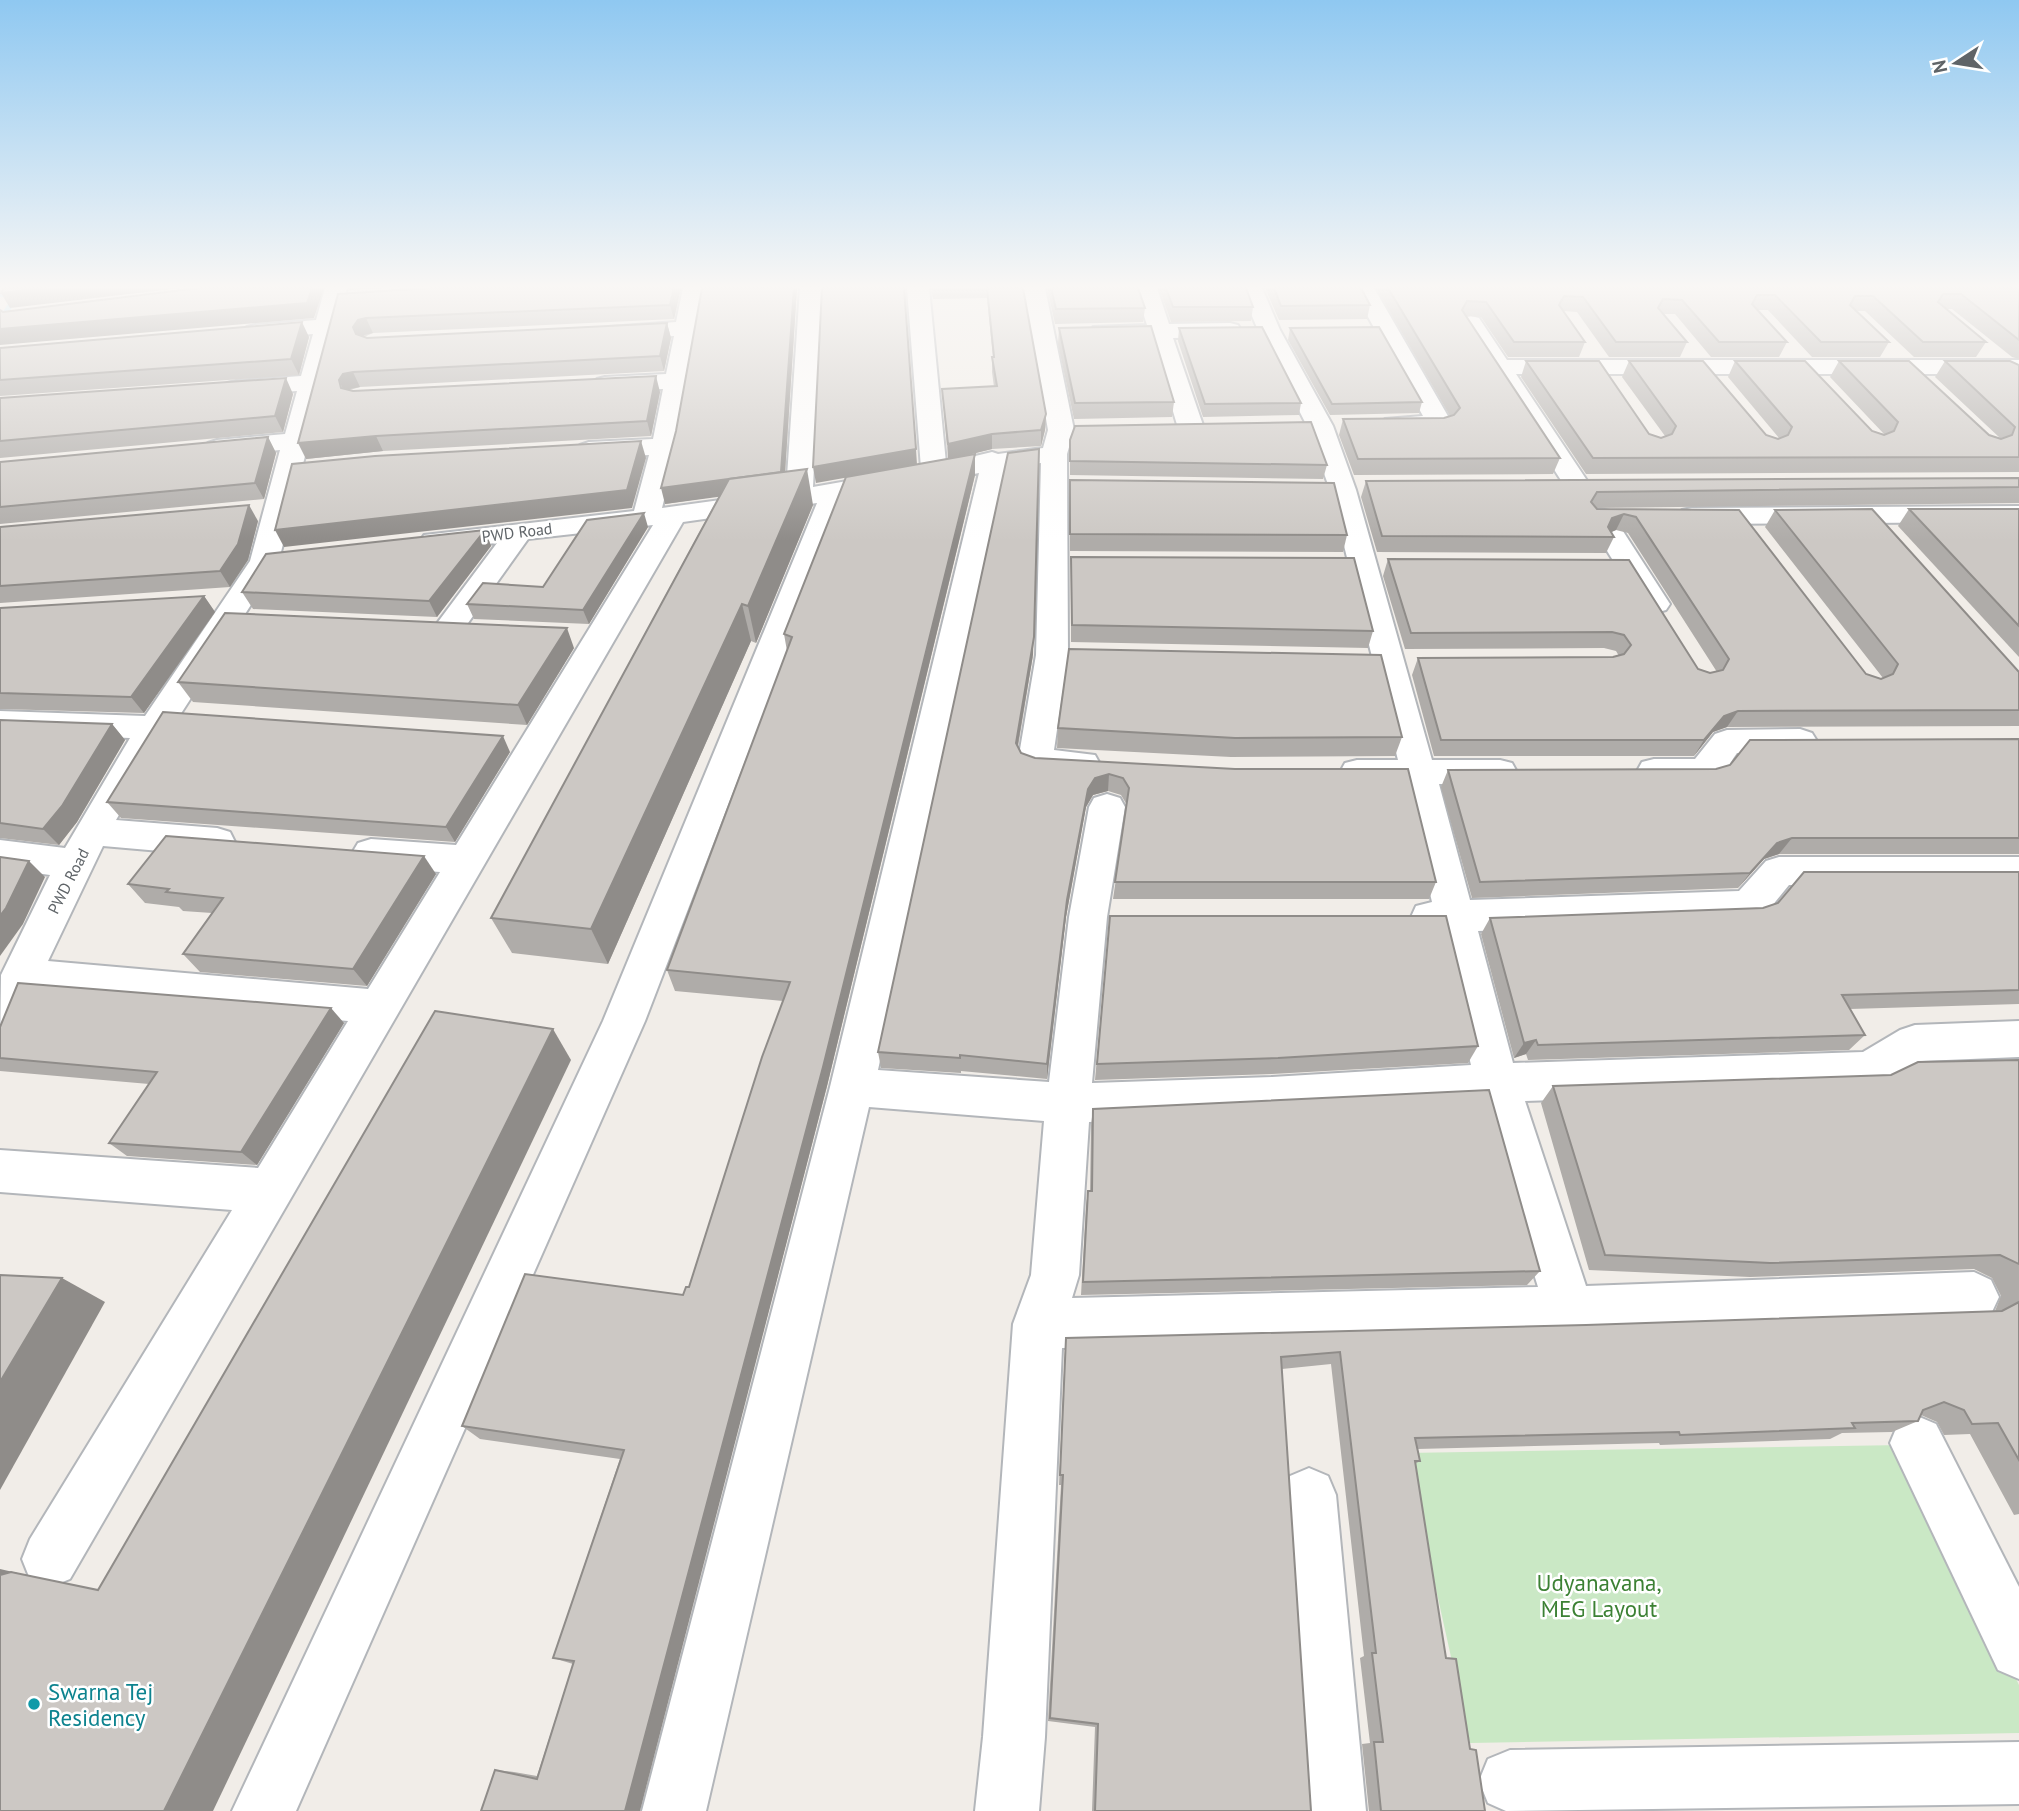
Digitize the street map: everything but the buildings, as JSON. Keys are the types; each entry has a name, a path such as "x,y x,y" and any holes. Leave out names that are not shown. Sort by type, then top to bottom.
{"street":[{"name":"PWD Road","path":"0,1032 21,975 85,848 160,720 243,613 264,561 314,373"},
{"path":"50,1559 467,860 524,739 660,515 664,446 679,373"},
{"path":"264,1811 624,1021 817,494 813,373"},
{"path":"925,373 934,472"},
{"path":"1007,1811 1015,1724 1038,1324 1055,1275 1068,1103 1109,917 1110,786 1035,761 1065,655 1065,373"},
{"path":"1172,373 1191,428"},
{"path":"1299,373 1343,488 1497,1083 1570,1311"},
{"path":"1373,425 1439,423 1411,373"},
{"path":"1504,373 1577,485"},
{"path":"1604,373 1615,388"},
{"path":"1707,373 1719,386"},
{"path":"1810,373 1830,394"},
{"path":"1913,373 1935,392"},
{"path":"580,386 677,381"},
{"path":"216,390 311,383"},
{"path":"1165,428 1216,427"},
{"name":"PWD Road","path":"412,544 817,494 992,460 1067,438"},
{"path":"188,451 296,441"},
{"path":"570,451 664,446"},
{"path":"674,1811 852,1087 983,517 993,470 992,460"},
{"path":"287,472 315,470"},
{"path":"1549,485 1604,485"},
{"path":"1874,507 1897,546"},
{"path":"1670,516 1748,527 1874,507 2009,514 2019,534"},
{"path":"250,510 278,508"},
{"path":"1628,517 1600,517 1618,565 1673,632"},
{"path":"447,630 520,531"},
{"path":"264,561 304,556"},
{"path":"202,600 243,613"},
{"path":"0,722 160,720 206,716"},
{"path":"1622,771 1705,771 1727,742 1838,741"},
{"path":"1324,772 1526,771"},
{"path":"0,854 85,848 246,844"},
{"path":"342,851 467,860"},
{"path":"1402,917 1749,906 1779,871 2019,871"},
{"path":"21,975 379,1007"},
{"path":"852,1087 1068,1103 1272,1096 1497,1083 1870,1071 1915,1042 2019,1039"},
{"path":"0,1171 269,1191"},
{"path":"1038,1324 1570,1311 1974,1297"},
{"path":"1917,1443 2019,1649"},
{"path":"1309,1495 1334,1811"},
{"path":"1510,1781 2019,1773"}],"green space":[{"name":"Udyanavana, MEG Layout","path":"1903,1445 2019,1685 2019,1733 1470,1743 1406,1453"}],"place":[{"name":"Swarna Tej Residency","path":"34,1704"}]}
